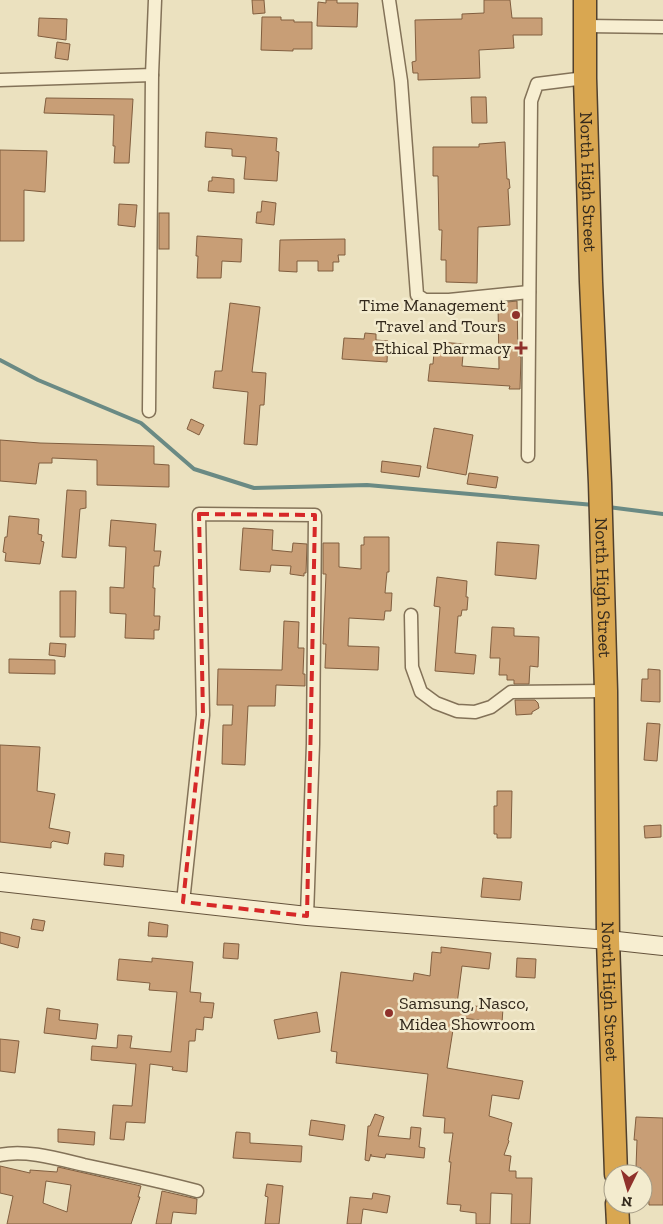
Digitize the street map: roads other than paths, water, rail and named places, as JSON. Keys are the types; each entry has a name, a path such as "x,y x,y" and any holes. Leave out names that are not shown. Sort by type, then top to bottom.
{"highway":[{"name":"North High Street","path":"585,0 590,272 600,483 606,691 608,940 616,1164"}],"street":[{"path":"149,411 154,0"},
{"path":"389,0 401,81 416,295 425,300 449,300 529,292"},
{"path":"586,26 663,27"},
{"path":"0,80 152,75"},
{"path":"528,456 531,101 537,84 585,78"},
{"path":"183,902 203,714 198,514 315,515 313,744 307,916"},
{"path":"411,615 412,667 421,692 436,704 457,711 475,712 491,707 511,692 606,691"},
{"path":"0,882 307,916 663,946"},
{"path":"0,1155 7,1153 44,1156 146,1177 197,1191"}],"waterway":[{"path":"0,360 38,380 141,423 194,469 254,488 367,485 594,505"},
{"path":"608,507 663,514"}],"place":[{"name":"Time Management Travel and Tours","path":"516,315"},
{"name":"Ethical Pharmacy","path":"521,348"},
{"name":"Samsung, Nasco, Midea Showroom","path":"389,1013"}]}
